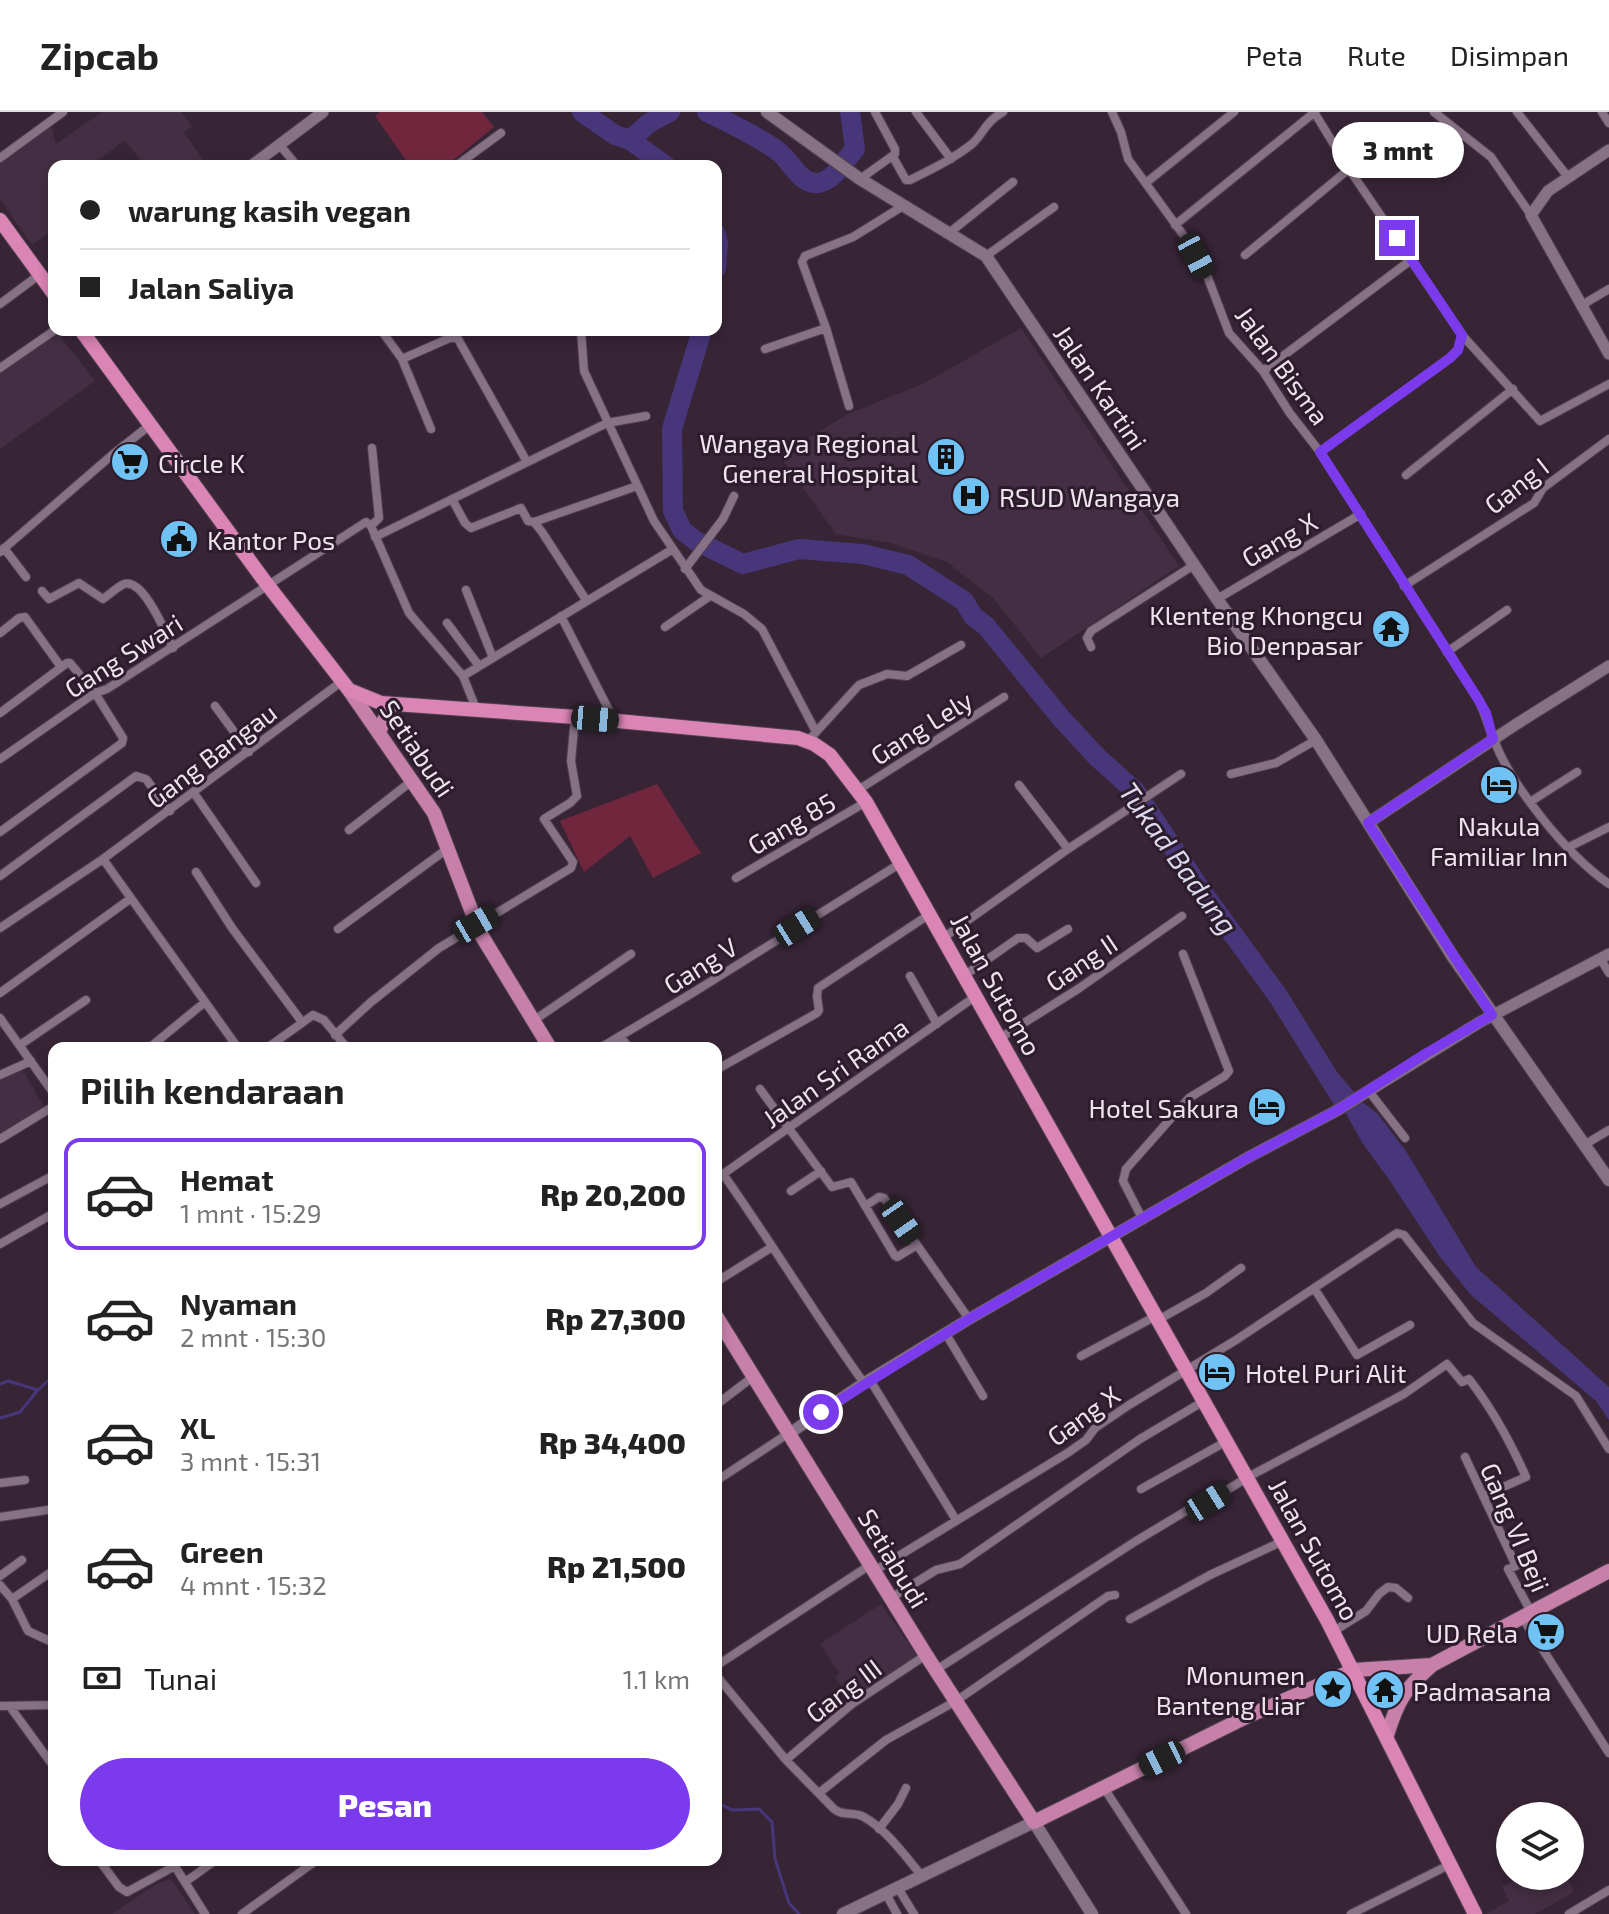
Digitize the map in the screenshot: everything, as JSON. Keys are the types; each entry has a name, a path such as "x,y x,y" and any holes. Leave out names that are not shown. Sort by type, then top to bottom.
{"highway":[{"path":"0,220 48,286"},
{"path":"85,336 345,686 373,701 391,704 812,737"},
{"name":"Jalan Sutomo","path":"812,737 862,796 1205,1400 1334,1631 1475,1914"}],"main road":[{"name":"Jalan Kartini","path":"767,112 903,206 986,256 1316,740 1492,1015 1609,1180"},
{"name":"Setiabudi","path":"345,686 434,813 476,924 496,963 546,1042"},
{"path":"379,732 391,704"},
{"name":"Setiabudi","path":"722,1328 1034,1822"},
{"path":"1387,1735 1395,1708 1407,1688 1432,1665 1609,1571"},
{"path":"843,1914 1262,1709 1354,1670 1432,1665"},
{"path":"1034,1822 1092,1914"}],"street":[{"path":"0,158 63,112"},
{"path":"259,160 323,112"},
{"path":"875,112 895,149 893,157 908,180 951,159 975,141 986,124 1003,112"},
{"path":"916,112 951,159"},
{"path":"1112,112 1128,159 1184,236"},
{"path":"1147,182 1234,112"},
{"path":"1175,225 1315,112 1349,169 1462,335 1536,417 1543,422 1609,384"},
{"path":"1434,112 1491,157 1531,215 1609,354"},
{"path":"1517,112 1568,177"},
{"path":"1602,112 1609,123"},
{"path":"464,160 501,133"},
{"path":"279,144 292,160"},
{"path":"1531,215 1543,196 1609,150"},
{"path":"858,176 893,157"},
{"path":"1245,255 1349,169"},
{"path":"949,233 1013,182"},
{"path":"849,406 802,262 808,254 853,237 903,206"},
{"path":"986,256 1054,207"},
{"name":"Jalan Bisma","path":"1196,256 1229,333 1263,371 1361,514 1486,713 1493,739"},
{"path":"1263,371 1411,260"},
{"path":"0,304 39,275"},
{"path":"1582,305 1609,289"},
{"path":"765,349 826,328"},
{"path":"0,368 48,335"},
{"path":"1320,452 1450,358 1458,350 1462,335"},
{"path":"385,336 402,359 431,429"},
{"path":"581,336 584,371 654,521 701,590 744,614 762,629 812,737 832,718 848,695 865,682 887,674 907,676 961,645"},
{"path":"402,359 452,337 458,339 527,462"},
{"path":"1406,475 1513,389"},
{"path":"375,537 607,423 646,416"},
{"path":"26,577 2,550 150,425"},
{"name":"Gang I","path":"1404,586 1534,503 1543,488 1609,439"},
{"path":"372,448 379,518 371,526 375,537 412,618 463,676 477,711"},
{"path":"452,499 471,528 520,507 528,521 534,522 637,486"},
{"path":"685,569 723,519 734,496"},
{"name":"Gang X","path":"1217,599 1361,514"},
{"path":"534,522 586,600"},
{"name":"Gang Swari","path":"0,759 95,693 107,689 173,648 363,523 371,526"},
{"path":"463,676 673,549"},
{"path":"1091,647 1087,638 1091,631 1194,565"},
{"path":"42,591 49,599 79,583 103,599 125,584 133,584 156,613 173,648"},
{"path":"466,590 493,658"},
{"path":"665,627 710,596"},
{"path":"1447,652 1507,610"},
{"path":"561,616 614,720"},
{"path":"0,633 25,617 61,667"},
{"path":"447,623 479,666"},
{"path":"0,713 70,663 95,693 123,738 122,743 0,832"},
{"path":"1370,827 1493,739 1609,666"},
{"name":"Gang Bangau","path":"0,928 103,859 345,686"},
{"name":"Gang Lely","path":"862,796 1004,697"},
{"path":"215,706 249,752"},
{"path":"335,1035 439,948 571,868 573,862 544,819 577,796 571,761 575,717"},
{"path":"1493,739 1530,802 1569,847 1609,884"},
{"path":"1231,774 1276,763 1316,740"},
{"path":"1530,802 1577,772"},
{"path":"943,938 1181,774"},
{"path":"0,876 136,776 146,779 170,811"},
{"path":"349,830 413,780"},
{"path":"1019,785 1068,849"},
{"path":"194,793 256,883"},
{"name":"Gang 85","path":"736,878 862,796"},
{"path":"1569,847 1609,827"},
{"path":"338,929 447,849"},
{"path":"103,859 234,1042"},
{"name":"Gang V","path":"610,1042 901,863"},
{"path":"196,872 232,928 302,1022"},
{"path":"0,993 130,899"},
{"path":"722,1067 817,1013 818,988 930,914"},
{"name":"Gang II","path":"1000,1038 1078,989 1182,916"},
{"path":"965,975 1018,938 1026,938 1037,948 1068,929"},
{"path":"533,1021 631,954"},
{"path":"1143,1220 1123,1181 1131,1161 1189,1098 1229,1071 1183,954"},
{"path":"722,1477 969,1319 1247,1158 1336,1111 1492,1015 1605,956 1609,973"},
{"path":"910,976 937,1024"},
{"name":"Jalan Sri Rama","path":"722,1173 976,996"},
{"path":"20,1045 86,1000"},
{"path":"156,1042 205,1002"},
{"path":"275,1042 313,1015 320,1017 341,1042"},
{"path":"1,1022 48,1085"},
{"path":"620,1036 624,1042"},
{"path":"0,1075 31,1061"},
{"path":"760,1089 833,1187 851,1182 895,1256 917,1245"},
{"path":"1364,1093 1405,1138"},
{"path":"0,1139 48,1110"},
{"path":"1584,1145 1609,1130"},
{"path":"791,1191 821,1171"},
{"path":"0,1204 48,1178"},
{"path":"722,1179 772,1247 809,1307 867,1382 956,1520"},
{"path":"865,1206 879,1197 884,1198 969,1319"},
{"path":"0,1244 48,1216"},
{"name":"Gang X","path":"722,1662 872,1568 1069,1452 1086,1440 1095,1428 1236,1340 1395,1234 1401,1233 1473,1323 1576,1396 1609,1449"},
{"path":"722,1278 772,1247"},
{"path":"1081,1356 1206,1293 1241,1268"},
{"path":"1314,1288 1357,1355 1410,1325"},
{"path":"946,1334 983,1396"},
{"path":"936,1670 1123,1549 1248,1477 1404,1394 1448,1364 1462,1382 1469,1379 1485,1401 1510,1442 1526,1477 1483,1496"},
{"path":"722,1400 754,1376"},
{"path":"891,1598 936,1570 960,1564 1140,1439 1205,1400"},
{"path":"1141,1489 1227,1441"},
{"name":"Gang VI Beji","path":"1465,1457 1516,1566 1508,1569 1526,1615 1609,1753"},
{"path":"0,1483 25,1480"},
{"path":"0,1517 48,1510"},
{"path":"1130,1619 1210,1575 1283,1541"},
{"path":"0,1576 22,1560"},
{"path":"12,1599 48,1574"},
{"path":"1334,1631 1366,1611 1390,1586 1408,1598"},
{"path":"1,1588 12,1599 28,1631 48,1640"},
{"path":"819,1793 886,1740 956,1701 1110,1594 1115,1595"},
{"name":"Gang III","path":"786,1760 852,1704 926,1655"},
{"path":"722,1682 786,1760 819,1793 842,1815 857,1814 879,1829 922,1876"},
{"path":"0,1706 48,1705"},
{"path":"11,1708 48,1759"},
{"path":"879,1829 906,1788"},
{"path":"1104,1788 1186,1914"},
{"path":"1351,1914 1449,1865"},
{"path":"105,1866 119,1887 127,1892 168,1866"},
{"path":"175,1866 205,1914"},
{"path":"185,1882 208,1866"},
{"path":"242,1914 309,1866"},
{"path":"1569,1914 1609,1890"},
{"path":"892,1891 897,1914"},
{"path":"892,1891 914,1914"}],"shaded area":[{"path":"102,112 181,112 192,126 184,133 204,160 140,160 125,140 99,160 48,160 48,234 32,245 0,199 0,153 49,118 56,144"},
{"path":"380,112 482,112 494,127 453,160 406,160 375,116"},
{"name":"RSUD Wangaya","path":"1021,328 1179,566 1041,658 993,598 947,562 891,543 836,534 782,459 804,441 848,414 925,383"},
{"path":"49,336 60,336 95,381 0,449 0,370"},
{"path":"657,784 701,853 653,878 630,836 584,872 560,821"},
{"path":"20,1065 45,1109 0,1134 0,1074"},
{"path":"1339,1074 1362,1102 1377,1113 1406,1151 1476,1267 1609,1387 1609,1420 1596,1401 1471,1295 1440,1257 1363,1144 1325,1081"},
{"path":"881,1604 918,1657 852,1702 835,1677 839,1673 820,1644"},
{"path":"171,1879 195,1914 112,1914 158,1883"},
{"path":"1504,1890 1574,1892 1535,1914 1486,1914 1509,1901"}],"waterway":[{"name":"Tukad Badung","path":"582,112 658,160"},
{"path":"630,140 649,123 670,112"},
{"path":"707,112 772,147 812,183 824,181 834,174 855,149 850,112"},
{"name":"Tukad Badung","path":"700,336 672,429 673,511 682,530 696,541 743,564 799,549 863,554 908,565 964,601 973,616 986,626 1061,718 1097,757 1135,791 1203,893 1278,996 1344,1102"},
{"path":"0,1384 8,1381 38,1390 48,1381"},
{"path":"0,1418 20,1412 37,1391"},
{"path":"722,1805 732,1810 759,1809 772,1822 775,1859 789,1903 799,1914"}],"place":[{"name":"Wangaya Regional General Hospital","path":"946,457"},
{"name":"Circle K","path":"130,462"},
{"name":"RSUD Wangaya","path":"971,496"},
{"name":"Kantor Pos","path":"179,539"},
{"name":"Klenteng Khongcu Bio Denpasar","path":"1391,629"},
{"name":"Nakula Familiar Inn","path":"1499,785"},
{"name":"Hotel Sakura","path":"1267,1107"},
{"name":"Hotel Puri Alit","path":"1217,1372"},
{"name":"UD Rela","path":"1546,1632"},
{"name":"Monumen Banteng Liar","path":"1333,1689"},
{"name":"Padmasana","path":"1385,1690"}],"route":[{"path":"821,1412 969,1319 1247,1158 1336,1111 1492,1015 1368,823 1493,739 1490,726 1478,699 1320,452 1436,369 1458,350 1461,343 1462,335 1397,238"}]}
